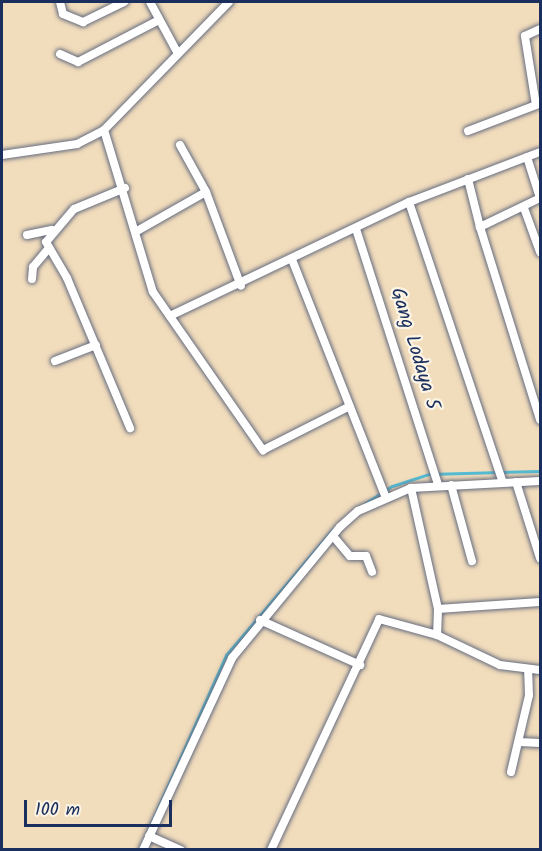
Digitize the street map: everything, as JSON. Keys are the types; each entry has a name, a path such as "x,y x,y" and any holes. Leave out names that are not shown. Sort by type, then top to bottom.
{"street":[{"path":"60,2 63,14 83,22 124,2"},
{"path":"150,2 177,52"},
{"path":"2,155 77,144 104,130 177,52 229,2"},
{"path":"60,54 78,62 159,20"},
{"path":"468,131 536,105 525,36 540,29"},
{"path":"104,130 125,188 150,285 263,450 350,406"},
{"path":"180,145 206,192 241,286"},
{"path":"170,316 293,262 409,202 540,152"},
{"path":"480,227 524,208 540,198 527,157"},
{"path":"468,179 480,227 540,420"},
{"path":"27,235 51,230 74,209 125,188"},
{"path":"137,231 206,192"},
{"path":"409,202 503,481"},
{"path":"524,208 540,252"},
{"name":"Gang Lodaya 5","path":"356,229 436,478"},
{"path":"32,279 33,267 48,249 51,230"},
{"path":"48,249 96,345 130,428"},
{"path":"293,262 384,494"},
{"path":"55,361 96,345"},
{"path":"143,849 232,658 260,620 333,536 358,511 384,494 411,488 436,478 451,485 540,481"},
{"path":"516,482 539,546 540,558"},
{"path":"451,485 472,561"},
{"path":"411,488 438,609 437,635"},
{"path":"333,536 350,556 366,556 372,572"},
{"path":"438,609 540,602"},
{"path":"271,849 360,665 379,619 437,635 484,659 528,671 540,670"},
{"path":"260,620 360,665"},
{"path":"511,772 531,684 528,671"},
{"path":"519,742 540,743"},
{"path":"149,836 181,849"}],"waterway":[{"path":"364,504 392,486 430,474 540,471"},
{"path":"141,846 226,655 333,529"}]}
